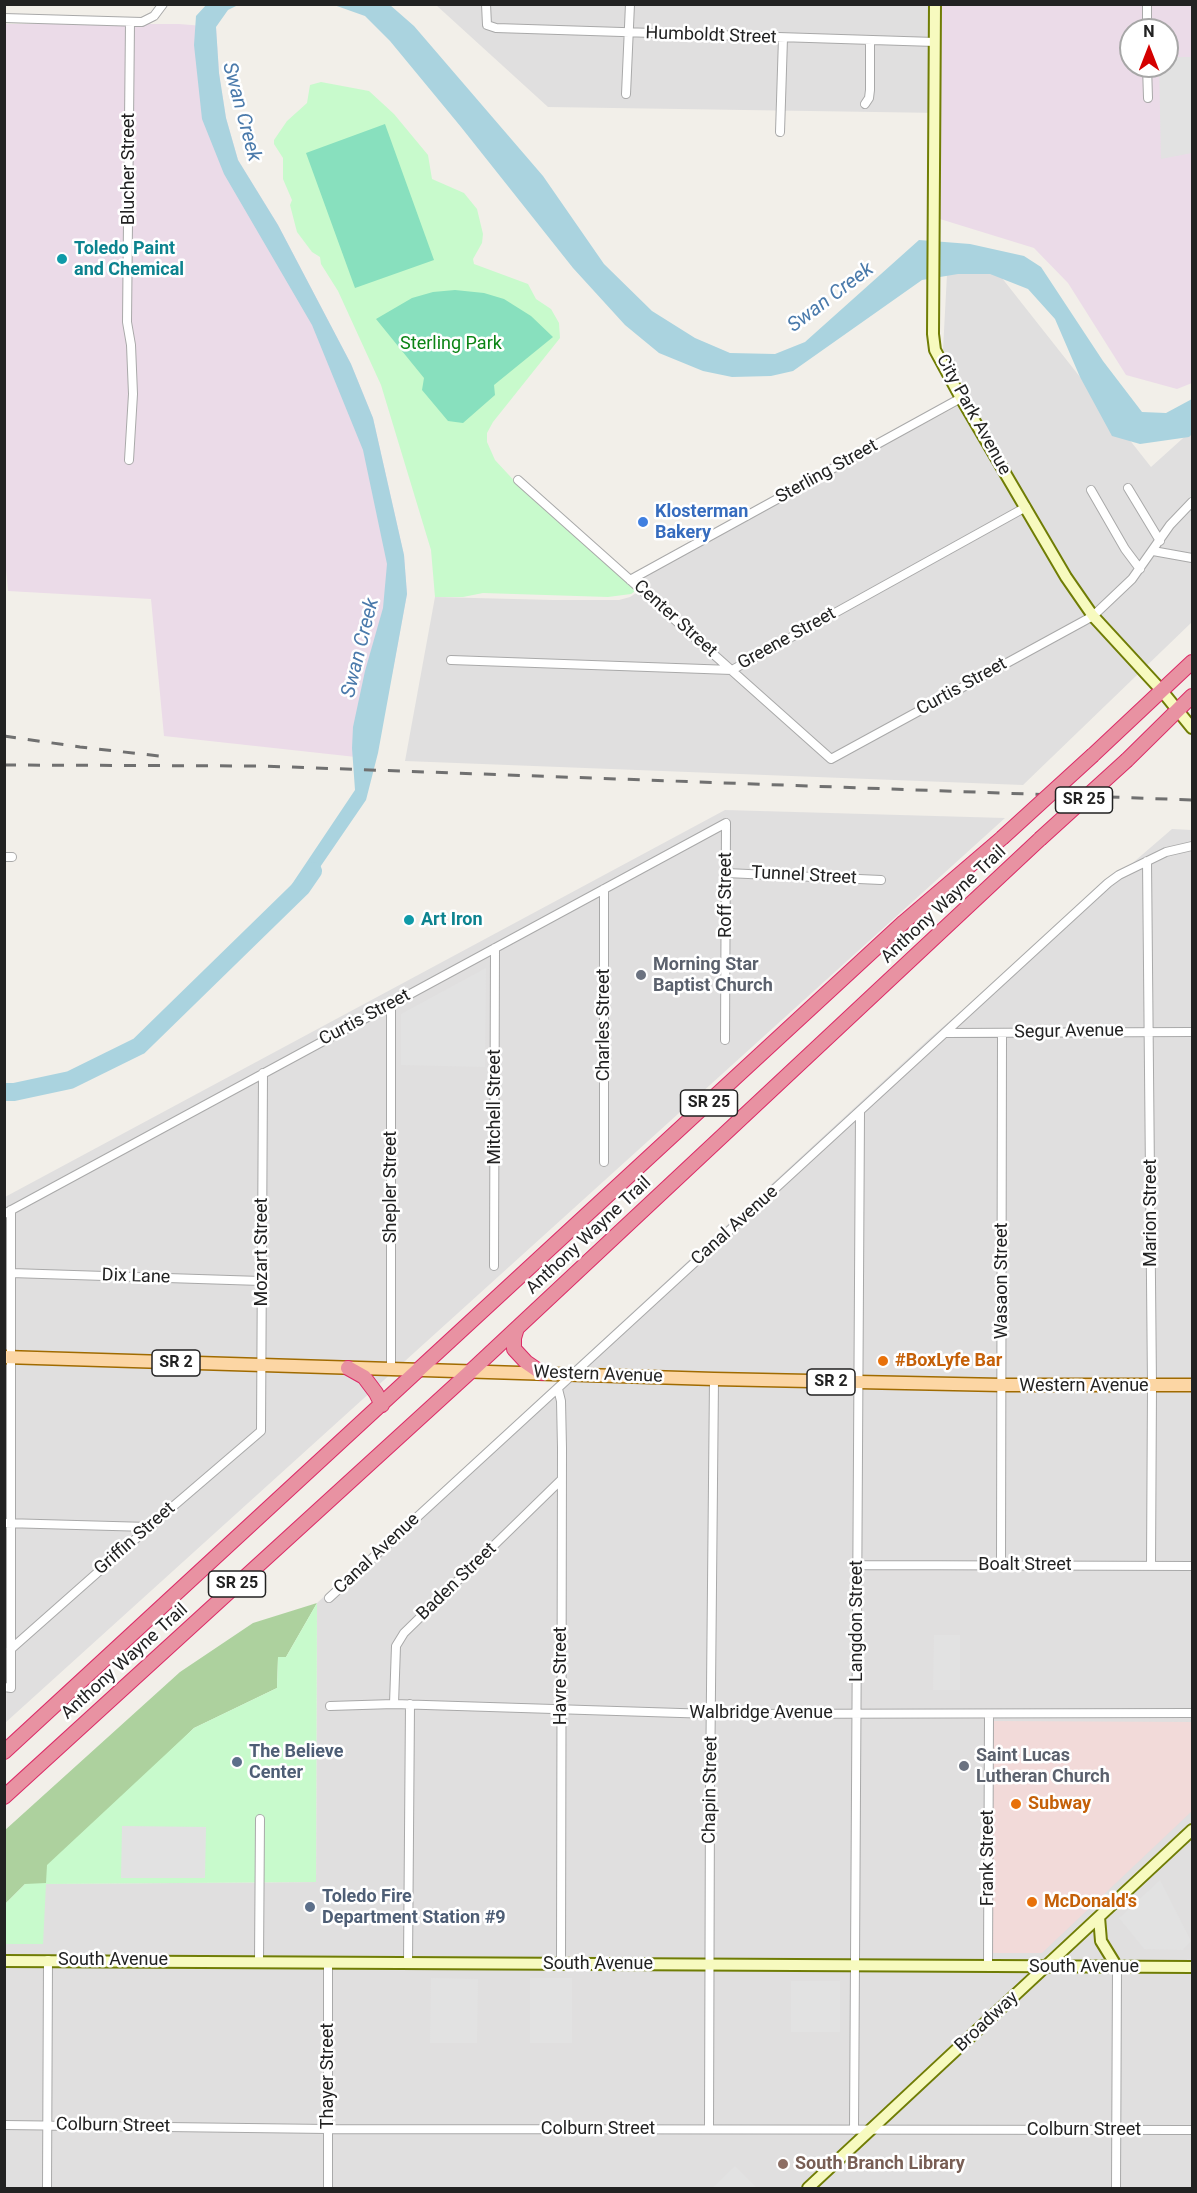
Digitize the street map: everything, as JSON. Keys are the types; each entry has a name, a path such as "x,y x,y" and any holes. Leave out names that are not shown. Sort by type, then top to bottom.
{"highway":[{"name":"Anthony Wayne Trail","path":"4,1752 904,922 1002,838 1192,662"},
{"name":"Anthony Wayne Trail","path":"4,1797 470,1372 1127,760 1192,696"},
{"path":"517,1328 514,1350 542,1374"},
{"path":"348,1368 364,1377 376,1393 381,1405"}],"main road":[{"name":"Western Avenue","path":"8,1357 858,1383 1192,1385"}],"street":[{"path":"4,18 130,22 148,20 163,4"},
{"name":"Humboldt Street","path":"486,4 487,25 496,28 934,42"},
{"path":"626,94 630,4"},
{"name":"City Park Avenue","path":"935,4 933,334 935,350 1066,577 1093,616 1162,691 1192,728"},
{"name":"Blucher Street","path":"129,460 134,394 127,322 130,22"},
{"path":"780,132 783,38"},
{"path":"865,104 870,90 870,40"},
{"path":"1147,78 1148,98"},
{"name":"Sterling Street","path":"630,580 961,398"},
{"name":"Center Street","path":"518,480 831,759"},
{"path":"1128,488 1160,541"},
{"path":"1091,490 1125,549 1140,569"},
{"name":"Curtis Street","path":"831,759 1093,616 1132,579 1170,525 1192,502"},
{"name":"Greene Street","path":"450,660 732,670 1026,507"},
{"path":"1153,551 1192,558"},
{"name":"Curtis Street","path":"8,1212 726,823"},
{"name":"Roff Street","path":"725,1040 726,823"},
{"name":"Canal Avenue","path":"329,1598 1108,883 1119,875 1166,852 1192,846"},
{"name":"Marion Street","path":"1147,861 1152,1386 1150,1566"},
{"name":"Tunnel Street","path":"726,873 881,880"},
{"name":"Charles Street","path":"604,889 604,1162"},
{"name":"Mitchell Street","path":"494,1266 495,948"},
{"name":"Shepler Street","path":"391,1005 392,1369"},
{"name":"Segur Avenue","path":"945,1033 1192,1032"},
{"name":"Wasaon Street","path":"1001,1565 1002,1033"},
{"name":"Mozart Street","path":"261,1431 263,1073"},
{"name":"Langdon Street","path":"854,2130 860,1112"},
{"path":"8,1212 11,1273 8,1357 11,1649 8,1688"},
{"name":"Dix Lane","path":"11,1273 261,1281"},
{"name":"Chapin Street","path":"710,2128 709,1965 714,1379"},
{"name":"Havre Street","path":"558,1389 561,1401 561,1964"},
{"name":"Griffin Street","path":"11,1649 261,1431"},
{"name":"Baden Street","path":"394,1704 396,1646 404,1633 561,1480"},
{"path":"8,1523 149,1527"},
{"name":"Boalt Street","path":"857,1565 1192,1566"},
{"path":"408,1963 410,1704"},
{"name":"Walbridge Avenue","path":"330,1706 410,1704 712,1714 1192,1713"},
{"name":"Frank Street","path":"988,1966 989,1714"},
{"path":"259,1961 260,1819"},
{"name":"Broadway","path":"808,2188 1190,1834"},
{"path":"1099,1917 1101,1941 1118,1967 1116,2188"},
{"path":"47,2188 48,1960"},
{"name":"South Avenue","path":"4,1961 1192,1967"},
{"name":"Thayer Street","path":"328,1963 328,2188"},
{"name":"Colburn Street","path":"4,2125 328,2129 1192,2130"}],"shaded area":[{"path":"436,5 941,5 941,113 548,107"},
{"path":"941,5 1192,5 1192,383 1177,389 1126,375 1068,283 1034,248 940,219"},
{"path":"4,24 179,24 216,27 219,73 226,118 238,160 278,225 351,364 373,418 404,555 407,594 392,675 365,758 164,736 151,599 8,591 4,547"},
{"path":"1179,57 1192,57 1192,153 1161,159 1159,78 1179,78"},
{"path":"983,254 1151,467 1192,430 1192,622 1023,785 405,761 435,597 619,600 630,597 641,590 630,580 971,399 943,350 947,274"},
{"path":"725,810 1005,818 5,1723 5,1197"},
{"path":"1172,829 1192,830 1192,2188 5,2188 5,1904 25,1884 316,1882 317,1603 930,1038"},
{"path":"486,968 485,1067 401,1065 401,1014"},
{"path":"934,1635 960,1635 960,1690 933,1690"},
{"path":"992,1721 1192,1722 1192,1811 1042,1953 992,1953"},
{"path":"122,1826 206,1827 205,1878 121,1878"},
{"path":"1160,1880 1191,1941 1183,1950 1144,1949 1119,1918"},
{"path":"431,1978 478,1979 477,2043 430,2043"},
{"path":"530,1978 572,1978 572,2043 530,2043"},
{"path":"791,1981 840,1981 840,2032 791,2032"},
{"path":"735,2166 757,2188 712,2188"}],"green space":[{"name":"Sterling Park","path":"321,82 369,91 394,114 428,155 432,179 464,193 477,209 483,234 482,243 473,259 474,264 528,284 536,299 551,309 559,323 560,338 493,422 487,433 487,442 495,460 520,487 638,589 631,594 608,597 483,593 463,597 435,597 431,550 381,385 338,291 321,264 320,257 312,252 297,232 290,205 292,200 283,179 283,158 274,144 274,140 287,121 307,103 310,85"},
{"path":"385,124 434,260 355,288 306,153"},
{"path":"455,290 484,293 504,299 531,316 553,337 494,385 495,395 463,423 448,421 422,390 424,378 376,319 412,298 433,292"},
{"path":"317,1603 286,1657 278,1658 277,1688 194,1728 135,1785 46,1884 25,1884 5,1904 4,1831 180,1672 253,1623"},
{"path":"317,1603 316,1882 46,1884 43,1944 5,1944 5,1904 25,1884 46,1883 47,1865 194,1728 277,1688 278,1657 286,1657"}],"water":[{"path":"207,4 238,5 228,10 216,27 219,73 226,118 238,160 278,225 351,364 373,418 404,555 407,594 378,753 366,800 303,892 290,887 355,790 353,727 365,671 383,608 387,564 363,450 312,325 224,174 202,119 194,45 196,16"},
{"path":"334,5 390,5 414,26 543,176 604,264 652,311 695,338 730,353 775,354 805,342 919,240 970,244 1024,256 1041,267 1103,361 1142,412 1166,413 1192,399 1192,434 1189,437 1140,444 1112,436 1080,377 1055,319 1028,289 990,274 958,274 922,280 793,371 771,376 732,377 703,371 659,353 625,325 573,268 390,41 365,16"}],"waterway":[{"name":"Swan Creek","path":"4,1092 70,1080 139,1046 302,887 313,871"}],"railway":[{"path":"4,736 168,757"},
{"path":"4,765 262,766 1192,800"}],"place":[{"name":"Toledo Paint and Chemical","path":"62,259"},
{"name":"Klosterman Bakery","path":"643,522"},
{"name":"Art Iron","path":"409,920"},
{"name":"Morning Star Baptist Church","path":"641,975"},
{"name":"#BoxLyfe Bar","path":"883,1361"},
{"name":"The Believe Center","path":"237,1762"},
{"name":"Saint Lucas Lutheran Church","path":"964,1766"},
{"name":"Subway","path":"1016,1804"},
{"name":"McDonald's","path":"1032,1902"},
{"name":"Toledo Fire Department Station #9","path":"310,1907"},
{"name":"South Branch Library","path":"783,2164"}]}
